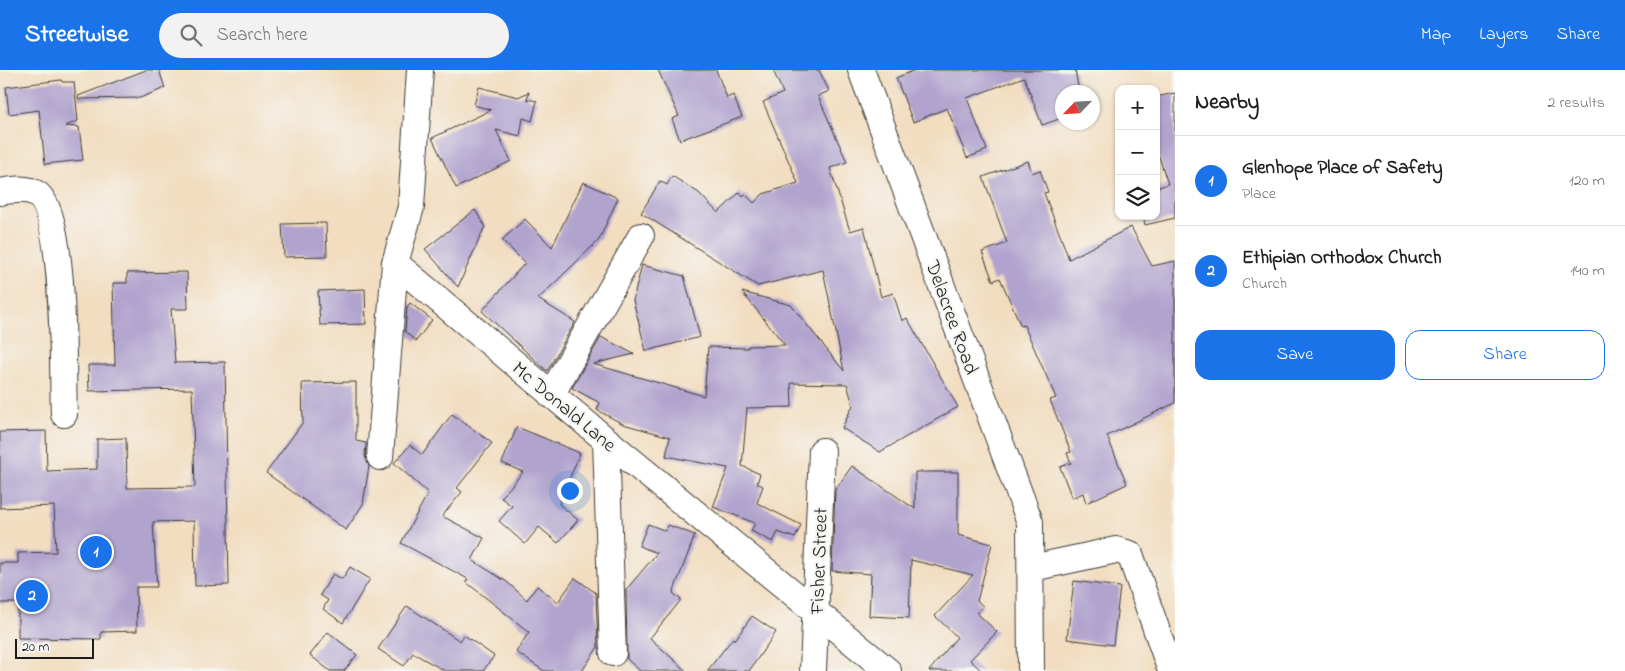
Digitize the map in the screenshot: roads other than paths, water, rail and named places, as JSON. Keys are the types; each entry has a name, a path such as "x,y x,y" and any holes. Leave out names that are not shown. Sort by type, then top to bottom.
{"street":[{"path":"380,457 395,263 411,207 420,70"},
{"name":"Delacree Road","path":"861,70 1030,522 1032,568 1031,671"},
{"path":"0,192 19,189 37,194 49,212 61,271 64,414"},
{"path":"551,394 642,236"},
{"name":"Mc Donald Lane","path":"395,263 606,440 888,671"},
{"path":"606,440 613,653"},
{"name":"Fisher Street","path":"813,671 817,613 822,451"},
{"path":"1032,568 1116,550 1130,554 1171,671"}],"place":[{"name":"Glenhope Place of Safety","path":"96,552"},
{"name":"Ethipian Orthodox Church","path":"32,596"}]}
